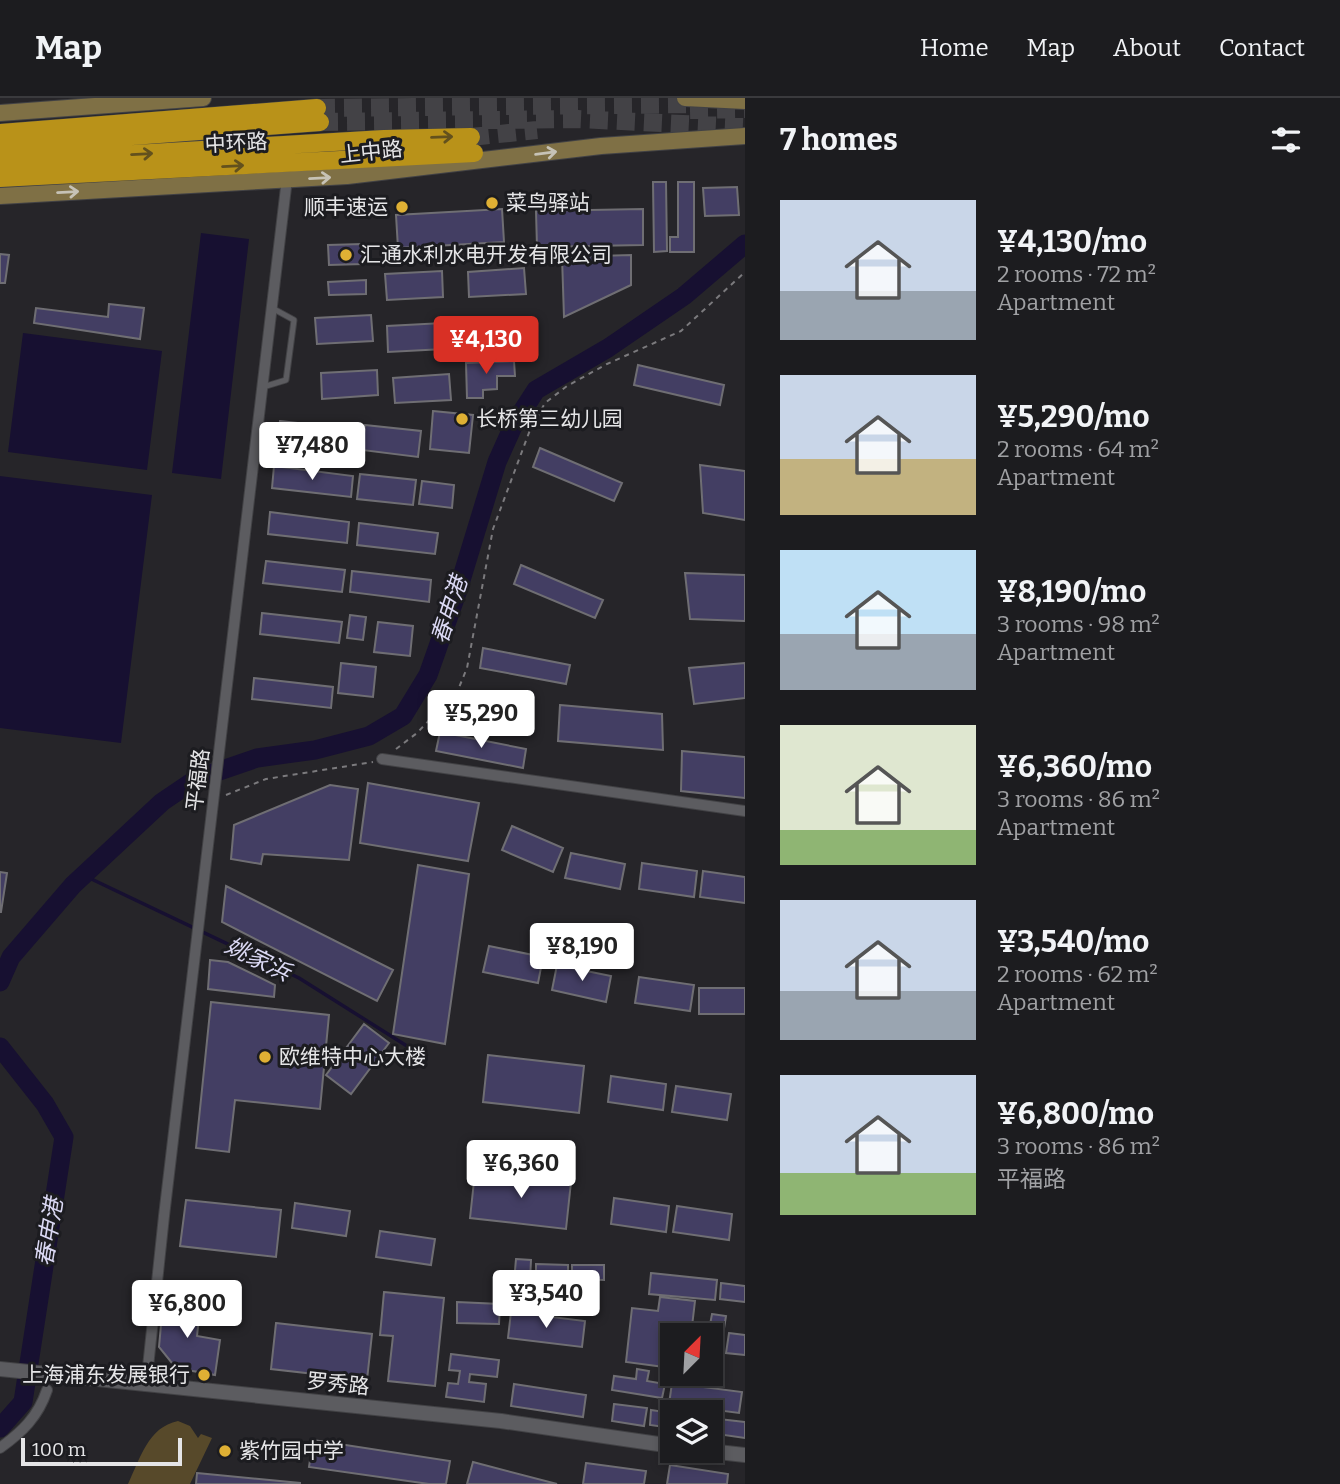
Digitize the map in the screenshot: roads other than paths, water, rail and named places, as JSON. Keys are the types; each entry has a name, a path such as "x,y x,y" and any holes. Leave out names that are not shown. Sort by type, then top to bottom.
{"highway":[{"name":"中环路","path":"0,133 319,115 0,146"},
{"name":"中环路","path":"0,162 384,139 472,145 0,178"},
{"path":"0,184 140,170"}],"main road":[{"path":"0,113 203,98"},
{"path":"685,98 745,101"},
{"name":"上中路","path":"0,195 347,176 601,146 745,136"}],"street":[{"name":"平福路","path":"146,1386 287,179"},
{"path":"382,760 745,811"},
{"name":"罗秀路","path":"5,1370 501,1422 660,1444"},
{"path":"0,1448 23,1432 47,1390"},
{"path":"723,1453 745,1455"}],"lane":[{"path":"263,387 286,380 294,320 272,308"}],"waterway":[{"name":"春申港","path":"0,982 11,957 73,885 162,802 196,779 257,758 315,750 369,736 403,716 428,675 458,590 497,462 514,424 536,390 608,348 684,296 745,244"},
{"name":"姚家浜","path":"83,875 299,978 426,1058"},
{"name":"春申港","path":"0,1047 45,1104 64,1137 23,1402 0,1428"}],"tunnel":[{"path":"317,108 703,104"},
{"path":"690,110 745,109"},
{"path":"320,122 578,119 745,127"},
{"path":"471,137 537,130"}],"place":[{"name":"菜鸟驿站","path":"492,203"},
{"name":"顺丰速运","path":"402,207"},
{"name":"汇通水利水电开发有限公司","path":"346,255"},
{"name":"长桥第三幼儿园","path":"462,419"},
{"name":"欧维特中心大楼","path":"265,1057"},
{"name":"上海浦东发展银行","path":"204,1375"},
{"name":"紫竹园中学","path":"225,1451"}]}
